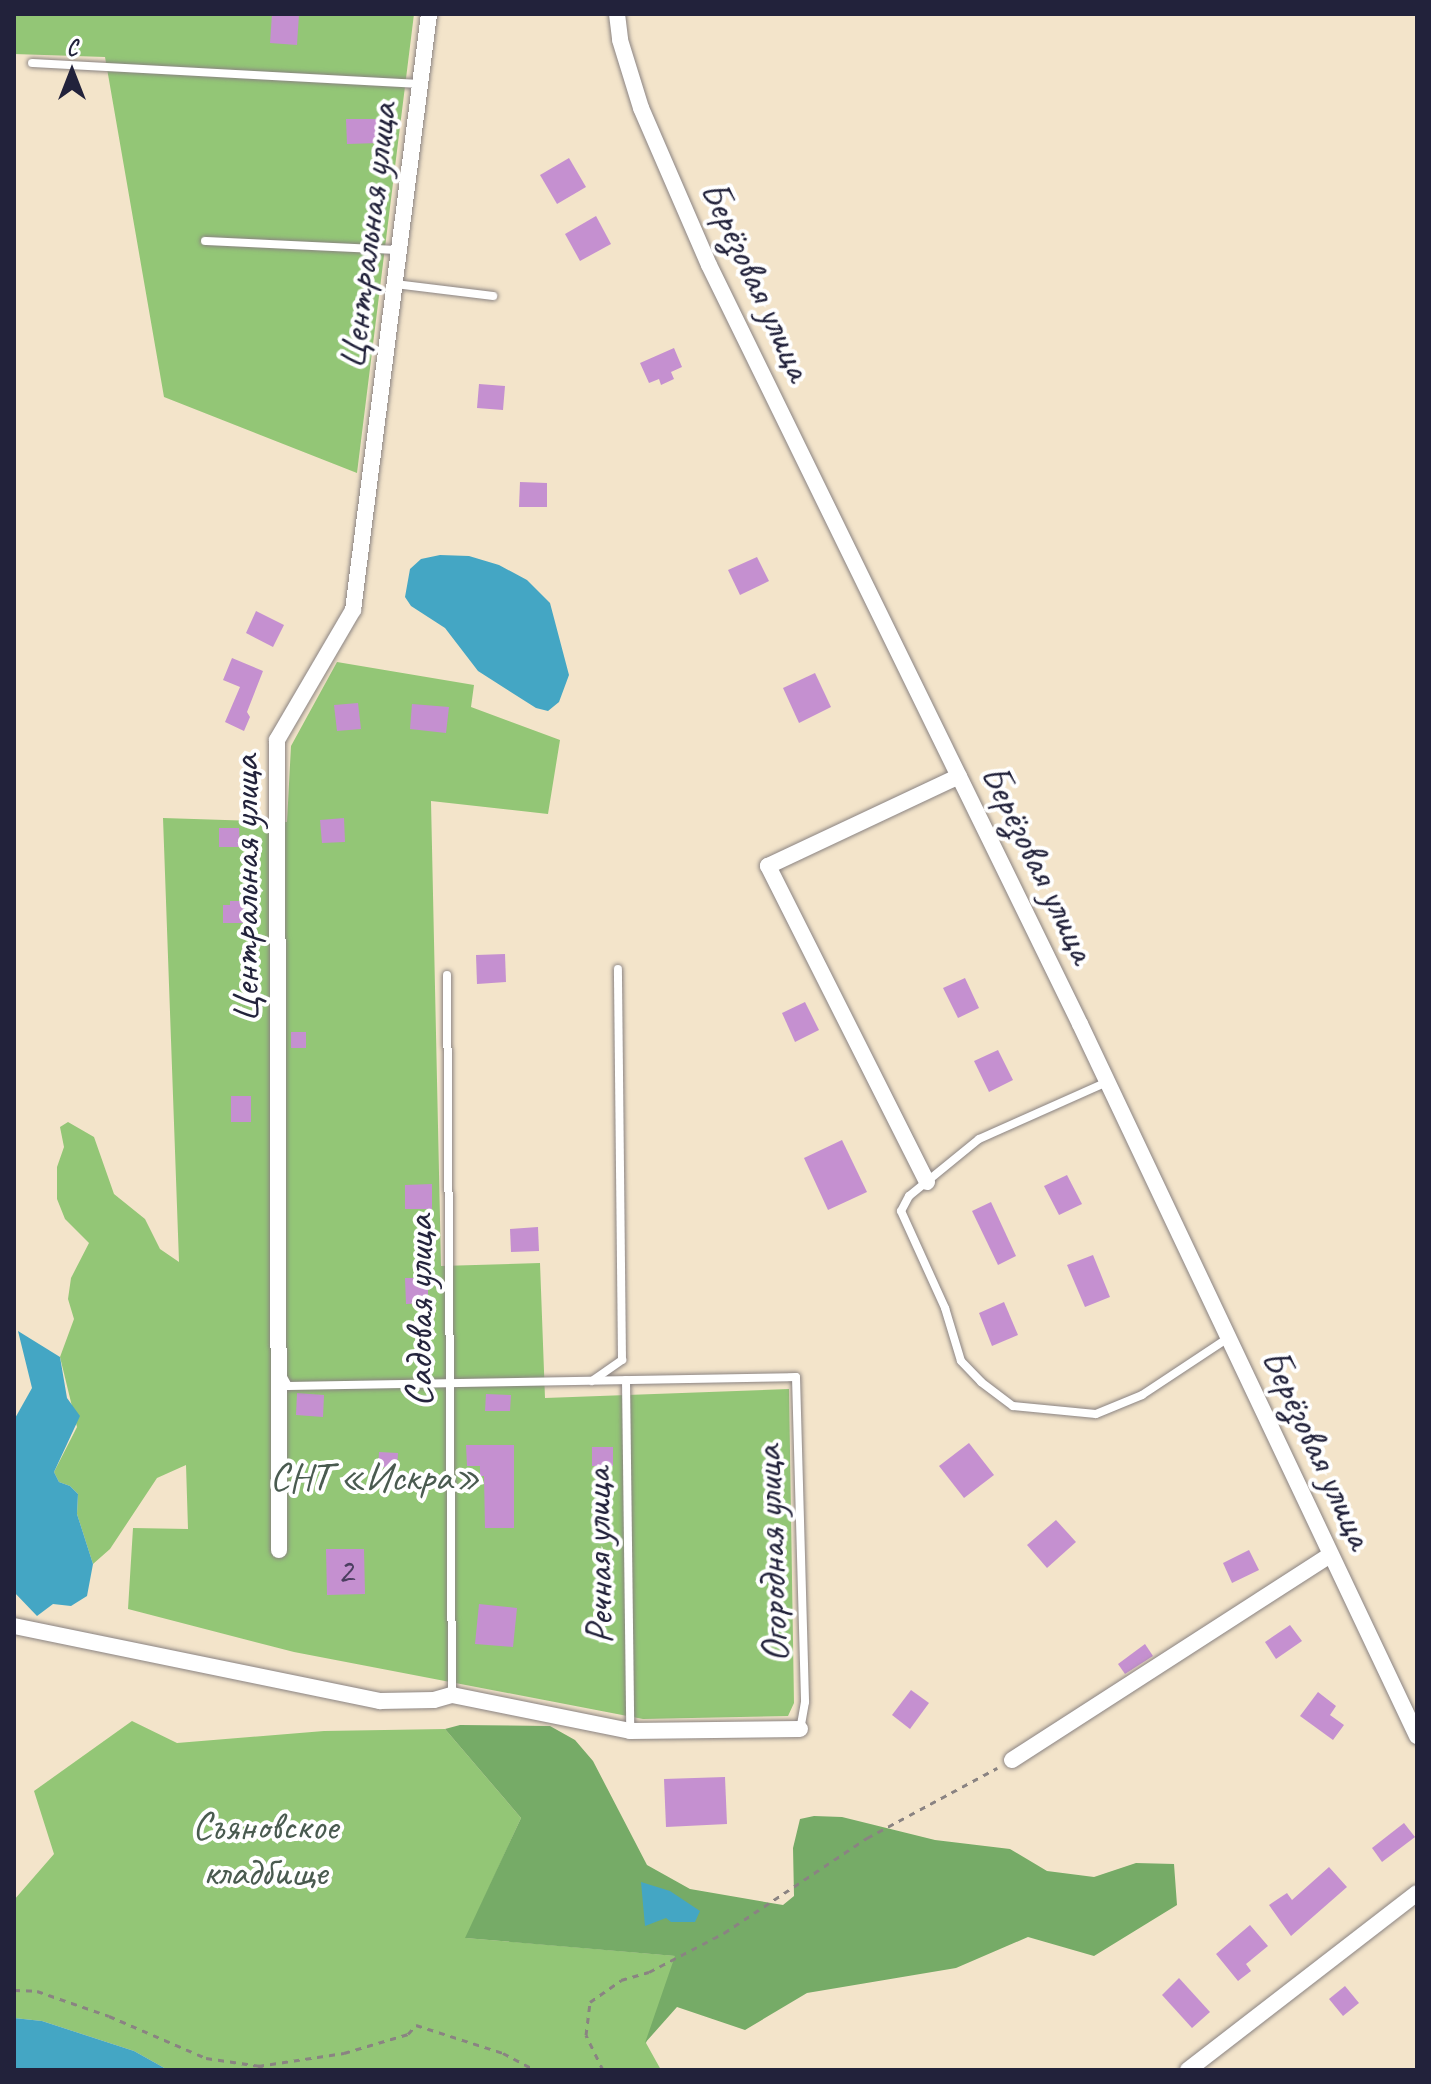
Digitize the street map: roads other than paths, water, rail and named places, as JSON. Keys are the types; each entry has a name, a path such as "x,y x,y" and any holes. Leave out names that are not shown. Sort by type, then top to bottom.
{"street":[{"name":"Центральная улица","path":"279,1550 277,740 353,610 429,14"},
{"name":"Берёзовая улица","path":"617,14 620,40 641,108 709,265 1107,1081 1417,1736"},
{"path":"927,1182 768,866 959,776"},
{"path":"1012,1760 1330,1555"},
{"path":"14,1626 380,1701 434,1700 452,1695 630,1731 800,1729"},
{"path":"1188,2070 1417,1893"}],"lane":[{"path":"32,63 420,84"},
{"path":"205,241 399,250"},
{"path":"395,284 493,296"},
{"path":"591,1381 622,1360 618,969"},
{"name":"Садовая улица","path":"447,975 452,1695"},
{"path":"1107,1081 979,1139 909,1196 901,1211 945,1308 961,1361 981,1382 1013,1406 1096,1414 1142,1395 1228,1338"},
{"path":"279,1370 288,1386 626,1380"},
{"name":"Огородная улица","path":"626,1380 796,1377 805,1702 800,1729"},
{"name":"Речная улица","path":"626,1380 630,1731"}],"water":[{"path":"440,555 469,556 499,565 527,580 550,603 569,675 559,702 548,711 536,708 478,671 445,628 411,606 405,597 410,569 421,559"},
{"path":"18,1331 60,1357 67,1398 80,1416 54,1472 59,1482 70,1486 78,1494 77,1514 93,1564 87,1596 71,1606 53,1604 37,1616 14,1592 14,1420 32,1388"},
{"path":"641,1882 670,1891 700,1911 695,1922 671,1922 666,1918 645,1926"},
{"path":"14,2018 42,2021 134,2051 168,2070 14,2070"}],"park label":[{"name":"СНТ «Искра»","path":"375,1477"},
{"name":"Съяновское кладбище","path":"265,1849"}]}
